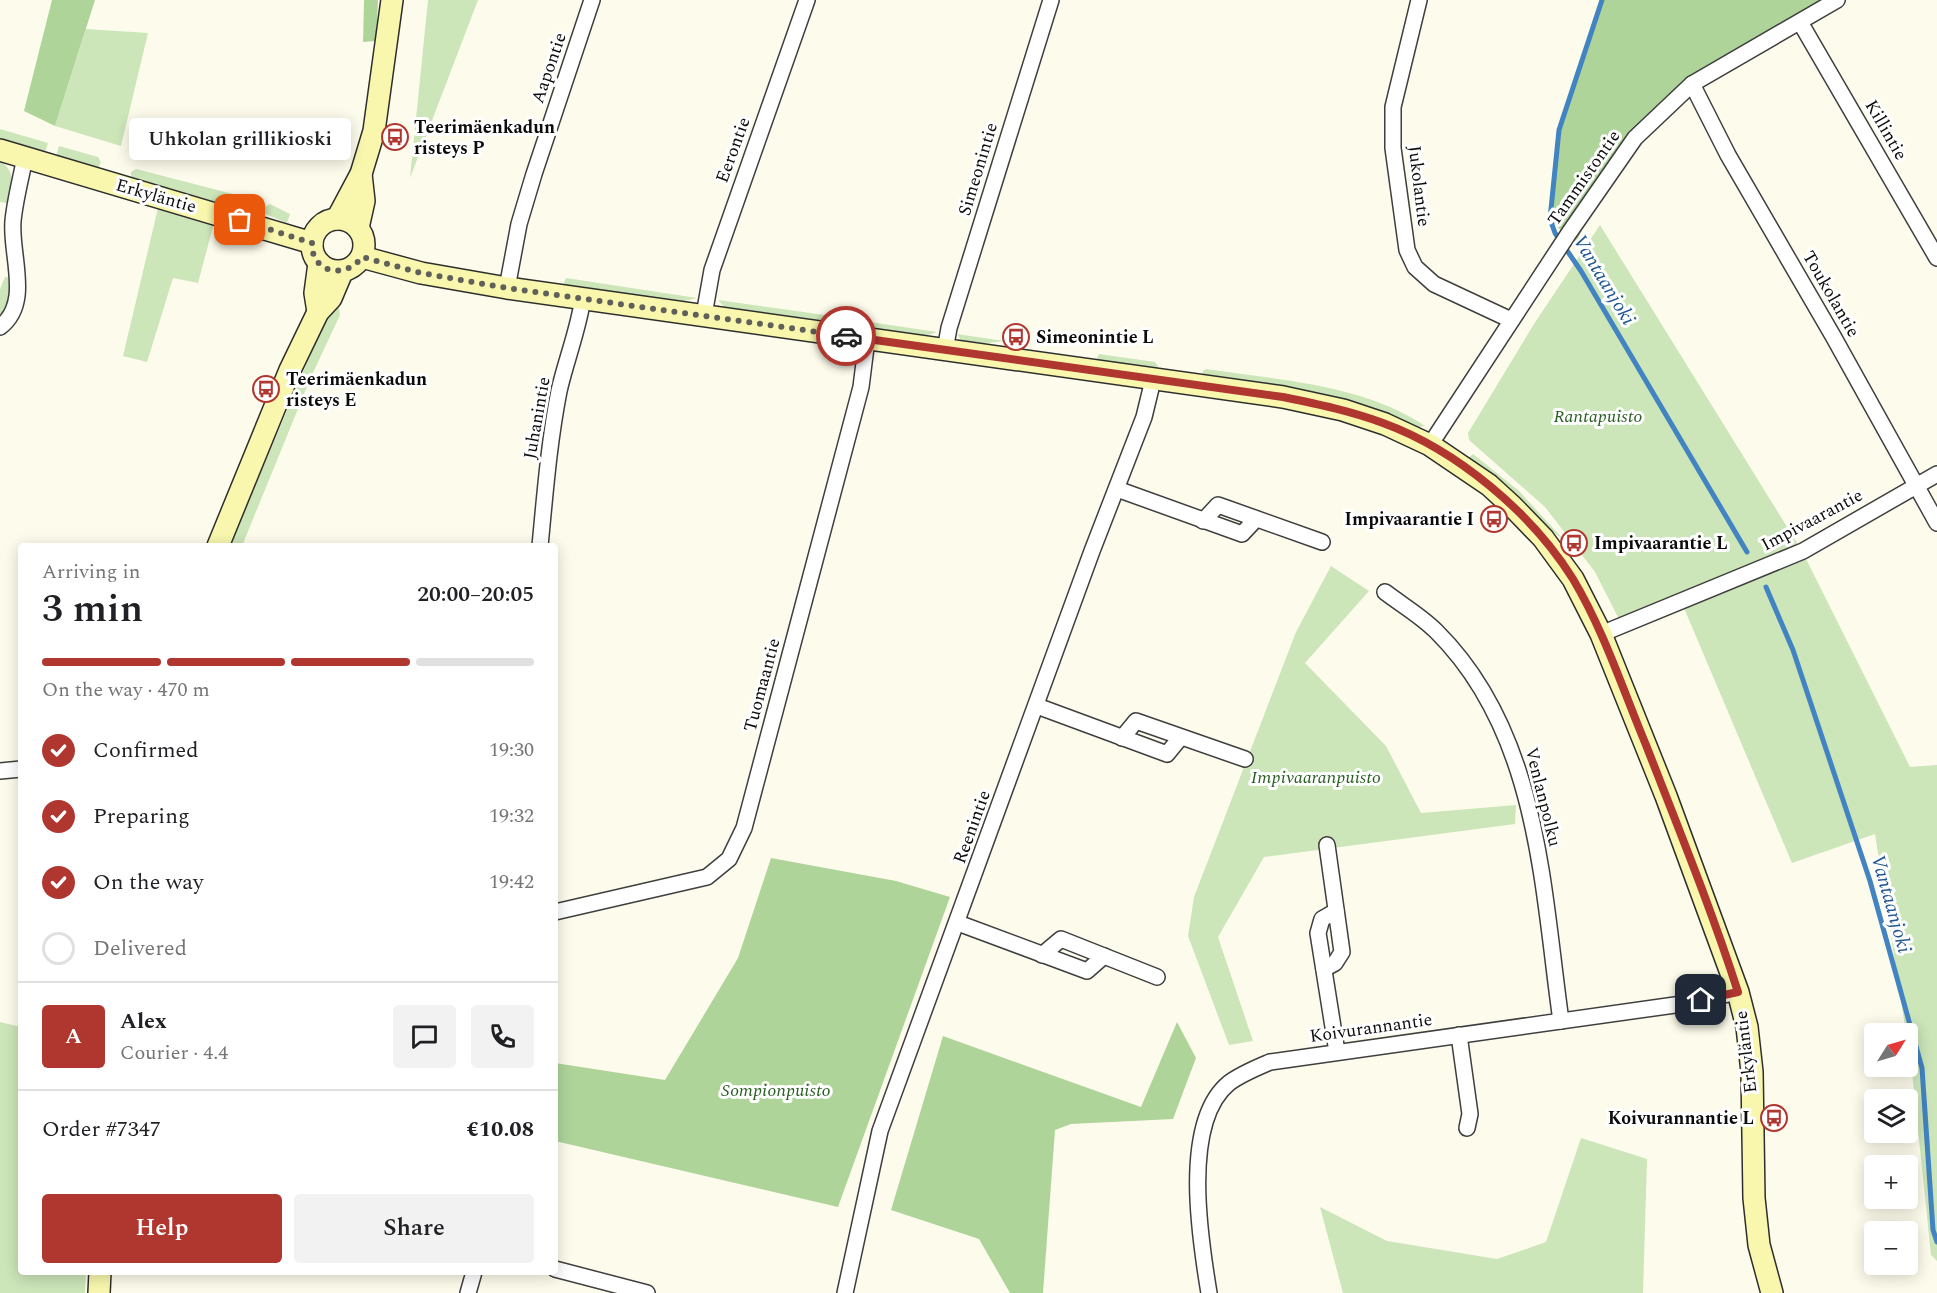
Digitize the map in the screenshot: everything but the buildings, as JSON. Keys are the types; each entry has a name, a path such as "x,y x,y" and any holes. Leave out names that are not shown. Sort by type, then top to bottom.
{"street":[{"path":"337,219 361,174 374,131 392,0"},
{"name":"Aapontie","path":"507,288 525,204 592,0"},
{"name":"Eerontie","path":"704,315 711,270 807,0"},
{"name":"Simeonintie","path":"945,350 1051,0"},
{"name":"Jukolantie","path":"1419,0 1393,107 1393,148 1407,250 1414,267 1434,284 1511,320"},
{"name":"Tammistontie","path":"1430,446 1511,320 1635,138 1692,84 1837,0"},
{"name":"Killintie","path":"1800,22 1937,258"},
{"name":"Toukolantie","path":"1692,84 1728,155 1833,336 1937,523"},
{"name":"Erkyläntie","path":"0,150 315,253"},
{"path":"0,327 14,314 18,294 13,223 25,157"},
{"path":"358,228 364,201 361,174"},
{"path":"219,543 290,370 318,312 331,298 342,272 357,264 362,257 365,242 358,228 345,220 337,219 322,225 316,231 315,293 318,312"},
{"path":"315,253 325,268 342,272"},
{"name":"Erkyläntie","path":"362,257 421,273 507,288 1283,397 1342,410 1386,424 1430,446 1489,485 1543,538 1573,579 1601,634 1666,796 1738,992 1747,1027 1752,1072 1754,1198 1759,1245 1772,1293"},
{"name":"Juhanintie","path":"540,543 551,439 560,389 579,324 583,298"},
{"name":"Tuomaantie","path":"558,911 706,877 724,865 736,847 744,828 861,387 867,339"},
{"name":"Reenintie","path":"845,1293 880,1131 1144,417 1153,380"},
{"name":"Impivaarantie","path":"1601,634 1803,551 1937,474"},
{"path":"1117,489 1203,521 1218,505 1322,542"},
{"name":"Venlanpolku","path":"1385,592 1435,629 1462,660 1489,700 1510,745 1526,792 1535,833 1562,1021"},
{"path":"1037,706 1122,738 1136,721 1245,759"},
{"path":"0,771 18,769"},
{"path":"1327,846 1336,911 1322,919 1318,933 1337,1052"},
{"path":"958,923 1087,971 1104,956"},
{"path":"1042,955 1061,939 1157,977"},
{"name":"Koivurannantie","path":"1209,1293 1203,1253 1198,1172 1204,1126 1215,1099 1228,1084 1270,1062 1682,1004 1738,992"},
{"path":"1460,1035 1470,1114 1467,1128"},
{"path":"558,1270 647,1293"},
{"path":"99,1275 99,1293"},
{"path":"468,1293 473,1275"}],"green space":[{"path":"52,0 95,0 55,126 24,111"},
{"path":"364,0 378,0 376,41 363,42"},
{"path":"428,0 478,0 410,178"},
{"path":"1602,0 1825,0 1680,85 1606,178 1575,245 1550,219 1559,130"},
{"path":"86,29 148,33 121,146 55,126"},
{"path":"0,129 48,143 45,153 0,140"},
{"path":"59,146 98,157 101,162 97,171 56,157"},
{"path":"0,161 9,170 12,180 7,203 0,202"},
{"path":"136,169 233,194 236,198 232,203 204,202 131,178 131,172"},
{"path":"270,204 290,214 287,223 263,213 265,207"},
{"path":"158,208 214,223 198,283 173,278 147,362 123,356"},
{"name":"Rantapuisto","path":"1600,225 1802,551 1910,767 1937,765 1937,1261 1931,1255 1918,1130 1918,1089 1914,1089 1912,1077 1918,1077 1918,1023 1904,1023 1875,834 1792,863 1681,601 1622,625 1595,572 1545,507 1469,440 1468,433 1534,324"},
{"path":"5,277 12,278 14,292 0,322 0,289"},
{"path":"566,278 697,298 680,302 563,285"},
{"path":"718,300 832,316 831,324 725,308"},
{"path":"334,305 339,308 340,315 311,377 243,543 231,543 317,339"},
{"path":"863,321 937,332 922,337 861,328"},
{"path":"957,334 1004,341 981,344 962,342"},
{"path":"1099,354 1155,362 1158,366 1156,370 1095,362"},
{"path":"1206,369 1347,392 1400,412 1425,426 1413,428 1202,377"},
{"path":"1473,454 1519,491 1564,540 1539,522 1467,459"},
{"name":"Impivaaranpuisto","path":"1331,566 1369,591 1305,663 1386,746 1421,813 1516,805 1515,824 1264,857 1218,937 1253,1041 1229,1045 1188,936 1194,897 1296,632"},
{"name":"Sompionpuisto","path":"771,858 896,881 950,897 838,1207 558,1142 558,1063 665,1080 738,958"},
{"path":"0,1022 18,1026 18,1275 86,1275 85,1293 0,1293"},
{"path":"1177,1022 1196,1058 1173,1119 1071,1124 1055,1130 1043,1293 1010,1293 979,1239 891,1210 943,1036 1141,1107"},
{"path":"1581,1138 1647,1159 1643,1293 1343,1293 1320,1207 1387,1241 1497,1259 1546,1242"}],"waterway":[{"name":"Vantaanjoki","path":"1602,0 1559,130 1550,219 1555,233 1581,271 1747,552"},
{"name":"Vantaanjoki","path":"1766,587 1793,650 1870,881 1922,1068 1933,1230 1937,1242"}],"way so far":[{"path":"240,220 312,243 314,256 319,263 333,271 342,272 350,269 362,257 421,273 507,288 846,336"}],"place":[{"name":"Teerimäenkadun risteys P","path":"395,137"},
{"name":"Uhkolan grillikioski","path":"240,220"},
{"name":"Simeonintie L","path":"1016,337"},
{"name":"Teerimäenkadun risteys E","path":"266,389"},
{"name":"Impivaarantie I","path":"1494,519"},
{"name":"Impivaarantie L","path":"1574,543"},
{"name":"Koivurannantie L","path":"1774,1118"}],"route":[{"path":"846,336 1283,397 1342,410 1386,424 1430,446 1489,485 1543,538 1573,579 1601,634 1666,796 1738,992 1701,1000"}]}
